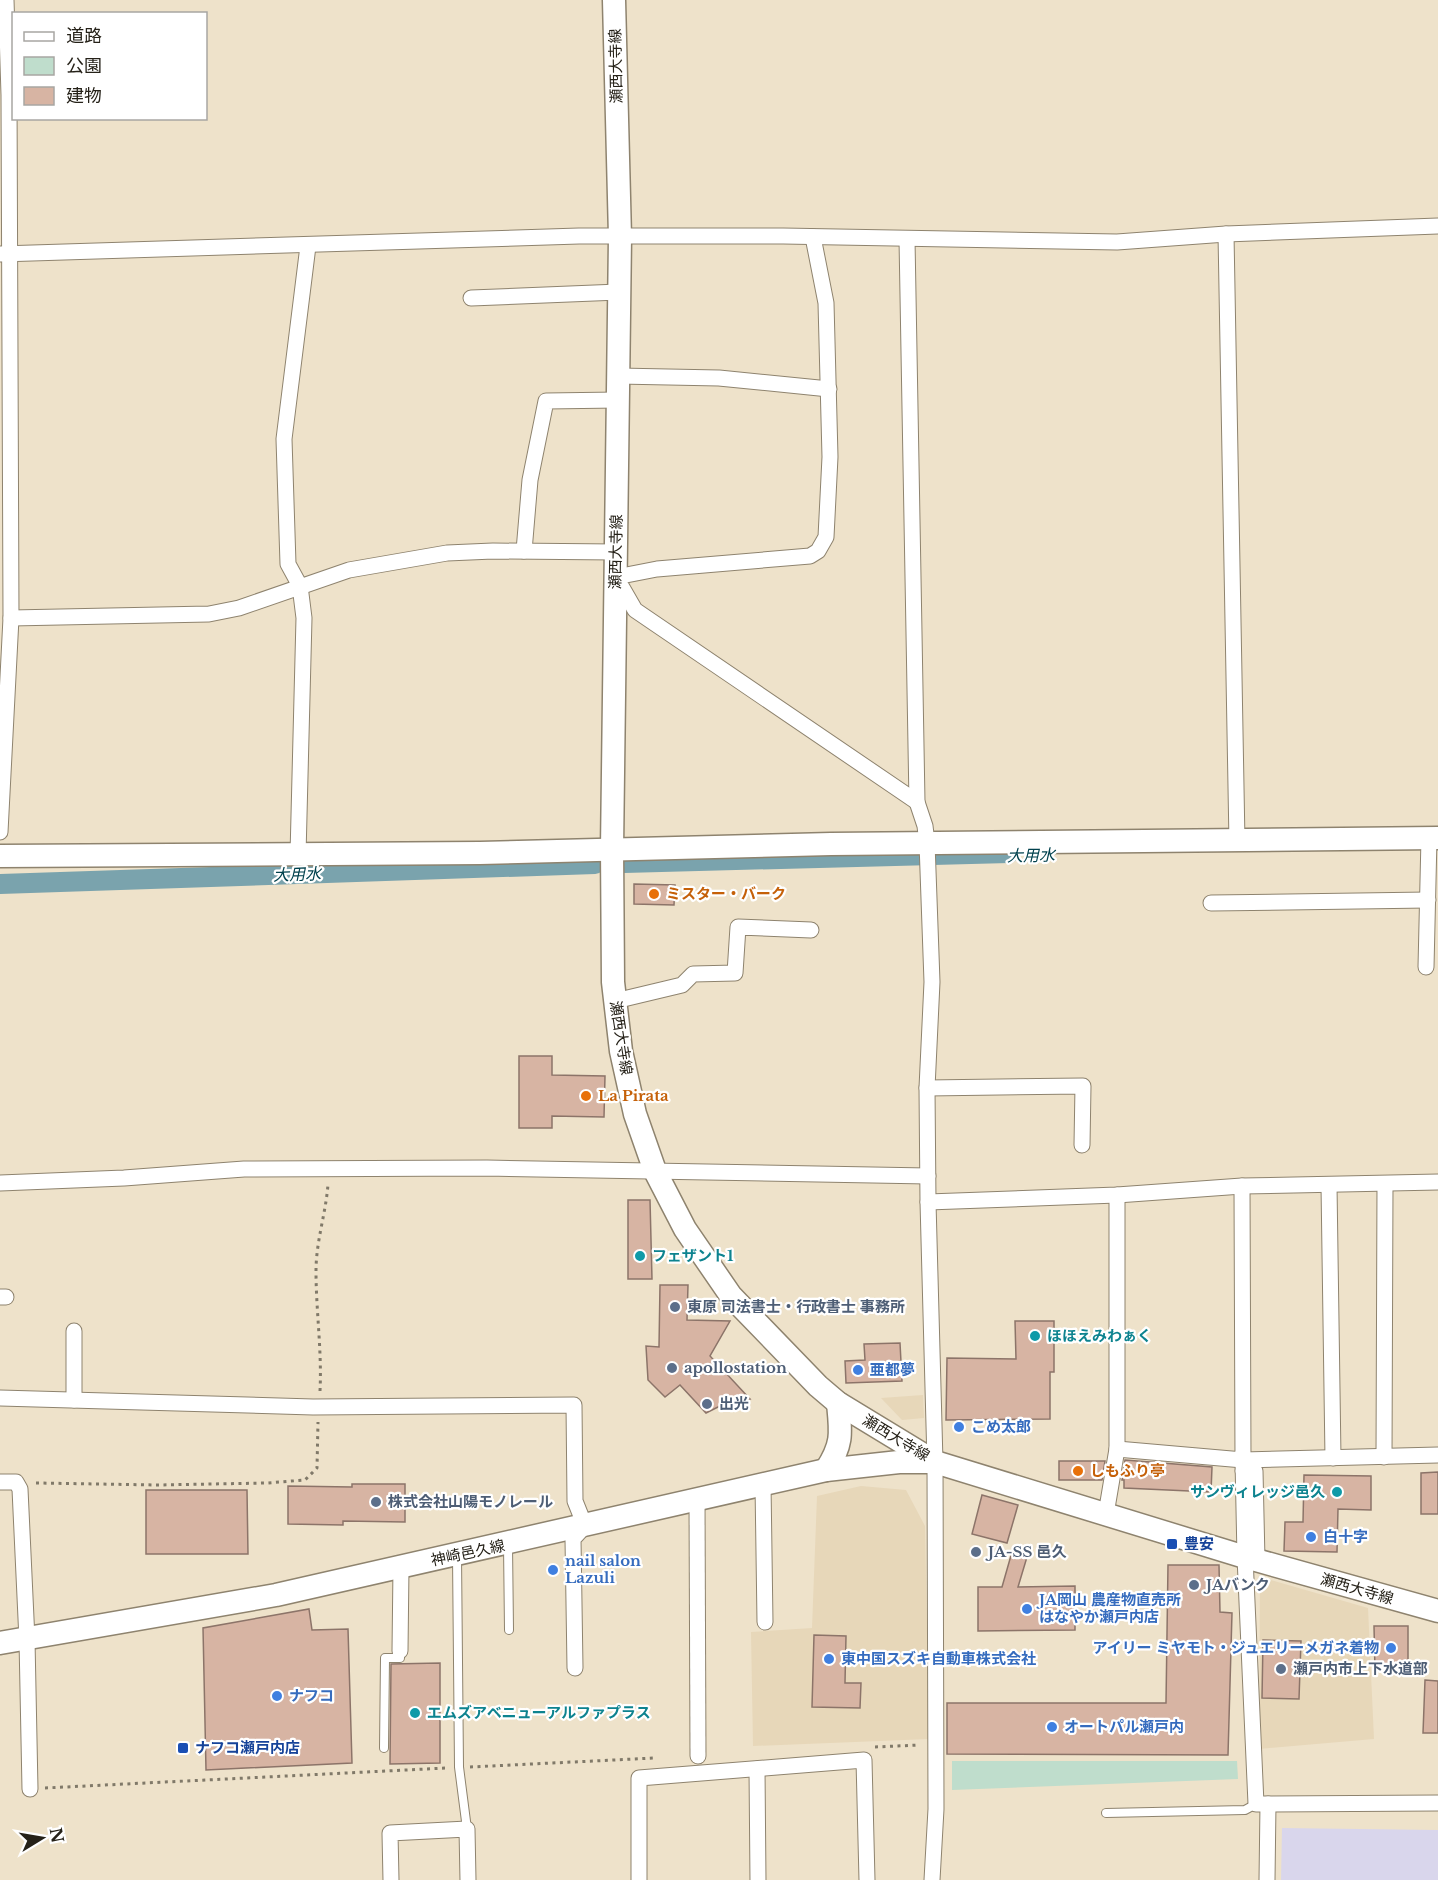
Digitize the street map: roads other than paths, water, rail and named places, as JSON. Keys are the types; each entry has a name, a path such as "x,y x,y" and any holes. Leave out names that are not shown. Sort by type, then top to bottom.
{"main road":[{"name":"瀬西大寺線","path":"614,0 620,237 612,849 615,1001 621,1051 635,1114 655,1171 685,1230 731,1296 784,1354 838,1403 935,1462 1251,1559 1438,1611"},
{"path":"0,856 298,855 927,843 1431,842"},
{"path":"826,1470 839,1450 838,1403"},
{"path":"881,1429 888,1440 890,1451 881,1464"},
{"name":"神崎邑久線","path":"0,1643 255,1599 508,1544 826,1470 881,1464 935,1462"}],"street":[{"path":"0,832 11,618 5,583 6,0"},
{"path":"5,254 620,237 813,237 1117,242 1226,234 1438,226"},
{"path":"1226,234 1237,842"},
{"path":"813,237 826,303 829,389 830,457 826,537 818,551 810,556 657,569 616,577 635,610 917,802"},
{"path":"907,238 917,802 925,826 927,843 932,982 927,1088 935,1462 936,1744 932,1880"},
{"path":"298,855 304,618 300,586 288,564 284,440 308,246"},
{"path":"471,298 619,292"},
{"path":"618,376 719,378 829,389"},
{"path":"524,551 530,480 546,401 618,400"},
{"path":"11,618 209,614 239,608 350,570 447,554 524,551 616,552"},
{"path":"1426,967 1431,908 1431,842"},
{"path":"1211,903 1431,908"},
{"path":"615,1001 682,985 693,974 735,973 738,927 811,930"},
{"path":"927,1088 1083,1086 1082,1146"},
{"path":"0,1183 124,1178 244,1168 655,1171 928,1176"},
{"path":"928,1202 1117,1195 1242,1186 1438,1182"},
{"path":"1384,1457 1385,1184"},
{"path":"1329,1185 1334,1458"},
{"path":"1242,1186 1243,1465"},
{"path":"1106,1515 1117,1449 1117,1195"},
{"path":"74,1331 74,1400"},
{"path":"0,1398 313,1407 574,1405 575,1501 585,1526 573,1539 575,1668"},
{"path":"1117,1449 1243,1465 1334,1458 1438,1455"},
{"path":"1243,1465 1254,1471 1251,1559 1267,1880"},
{"path":"0,1482 16,1482 20,1489 27,1640 30,1789"},
{"path":"763,1484 765,1622"},
{"path":"697,1500 698,1756"},
{"path":"400,1651 401,1568"},
{"path":"639,1880 639,1778 864,1760 867,1880"},
{"path":"757,1768 758,1880"},
{"path":"1262,1804 1438,1803"},
{"path":"391,1880 390,1833 467,1829 468,1880"}],"lane":[{"path":"508,1544 509,1630"},
{"path":"457,1555 459,1767 467,1829"},
{"path":"384,1748 385,1658 400,1658 400,1651"},
{"path":"1106,1813 1245,1810 1262,1804"}],"waterway":[{"name":"大用水","path":"624,863 1009,853"},
{"name":"大用水","path":"0,884 595,864"}],"place":[{"name":"ミスター・バーク","path":"654,894"},
{"name":"La Pirata","path":"586,1096"},
{"name":"フェザント1","path":"640,1256"},
{"name":"東原 司法書士・行政書士 事務所","path":"675,1307"},
{"name":"ほほえみわぁく","path":"1035,1336"},
{"name":"apollostation","path":"672,1368"},
{"name":"亜都夢","path":"858,1370"},
{"name":"出光","path":"707,1404"},
{"name":"こめ太郎","path":"959,1427"},
{"name":"しもふり亭","path":"1078,1471"},
{"name":"サンヴィレッジ邑久","path":"1337,1492"},
{"name":"株式会社山陽モノレール","path":"376,1502"},
{"name":"白十字","path":"1311,1537"},
{"name":"豊安","path":"1172,1544"},
{"name":"JA-SS 邑久","path":"976,1552"},
{"name":"nail salon Lazuli","path":"553,1570"},
{"name":"JAバンク","path":"1194,1585"},
{"name":"JA岡山 農産物直売所 はなやか瀬戸内店","path":"1027,1609"},
{"name":"アイリー ミヤモト・ジュエリーメガネ着物","path":"1391,1648"},
{"name":"東中国スズキ自動車株式会社","path":"829,1659"},
{"name":"瀬戸内市上下水道部","path":"1281,1669"},
{"name":"ナフコ","path":"277,1696"},
{"name":"エムズアベニューアルファプラス","path":"415,1713"},
{"name":"オートパル瀬戸内","path":"1052,1727"},
{"name":"ナフコ瀬戸内店","path":"183,1748"}]}
